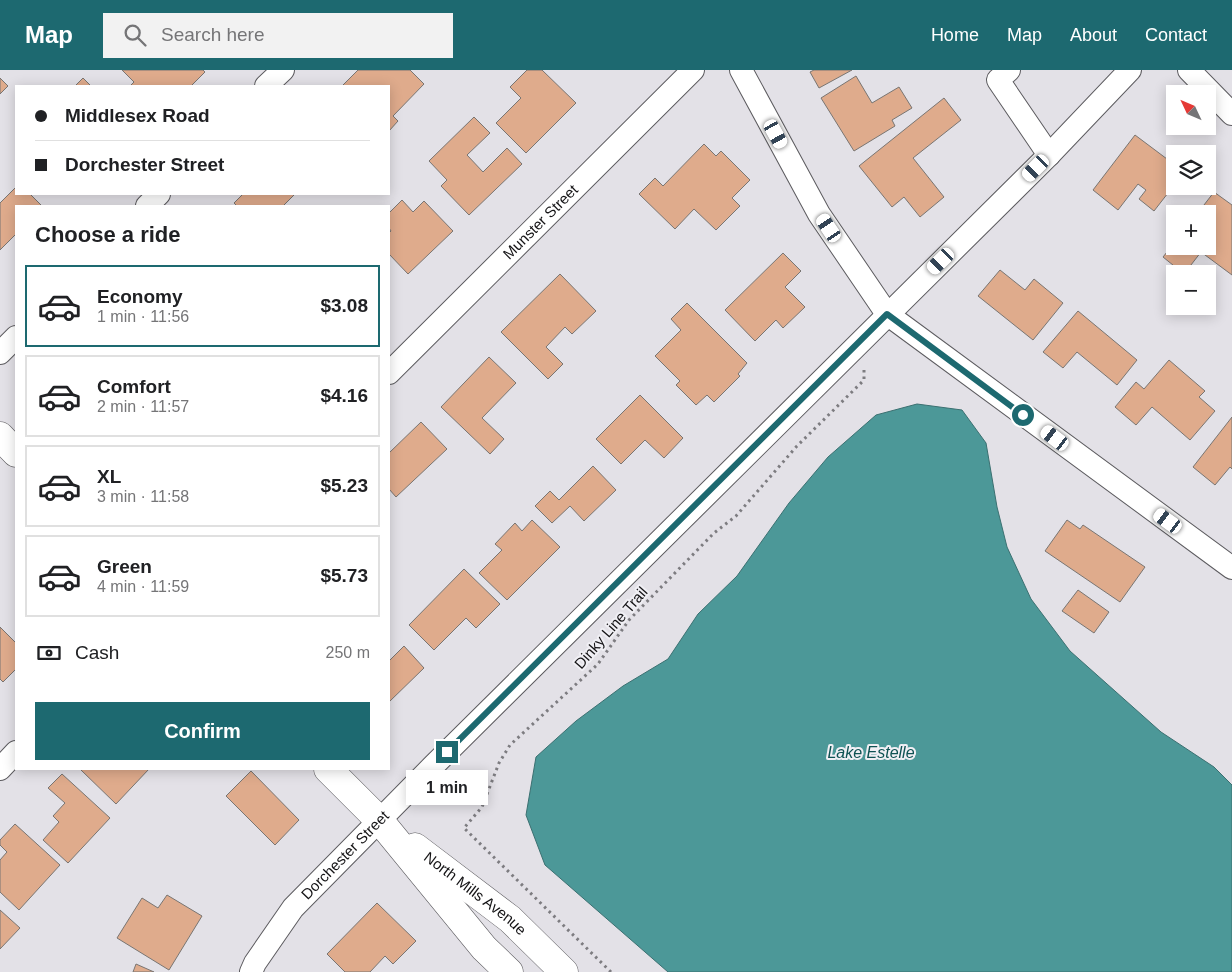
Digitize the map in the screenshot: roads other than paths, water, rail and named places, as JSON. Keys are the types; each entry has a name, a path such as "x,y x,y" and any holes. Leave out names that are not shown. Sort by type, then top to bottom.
{"main road":[{"path":"0,436 15,452"},
{"name":"North Mills Avenue","path":"329,770 380,821 484,948 510,972"},
{"name":"North Mills Avenue","path":"380,821 510,919 564,972"}],"street":[{"path":"267,85 283,70"},
{"name":"Munster Street","path":"390,372 692,70"},
{"path":"741,70 819,214 887,314 1232,568"},
{"path":"1008,70 998,80 1049,155"},
{"name":"Dorchester Street","path":"251,972 255,963 293,908 887,314 1049,155 1130,70"},
{"path":"1189,70 1232,114"},
{"path":"148,205 158,195"},
{"path":"0,353 15,338"},
{"path":"0,769 15,753"}],"water":[{"name":"Lake Estelle","path":"917,404 962,410 986,443 997,507 1007,547 1031,599 1070,651 1161,732 1214,767 1232,785 1232,972 668,972 545,865 526,815 536,757 576,721 623,686 668,659 698,614 737,576 789,503 828,457 876,415"}]}
